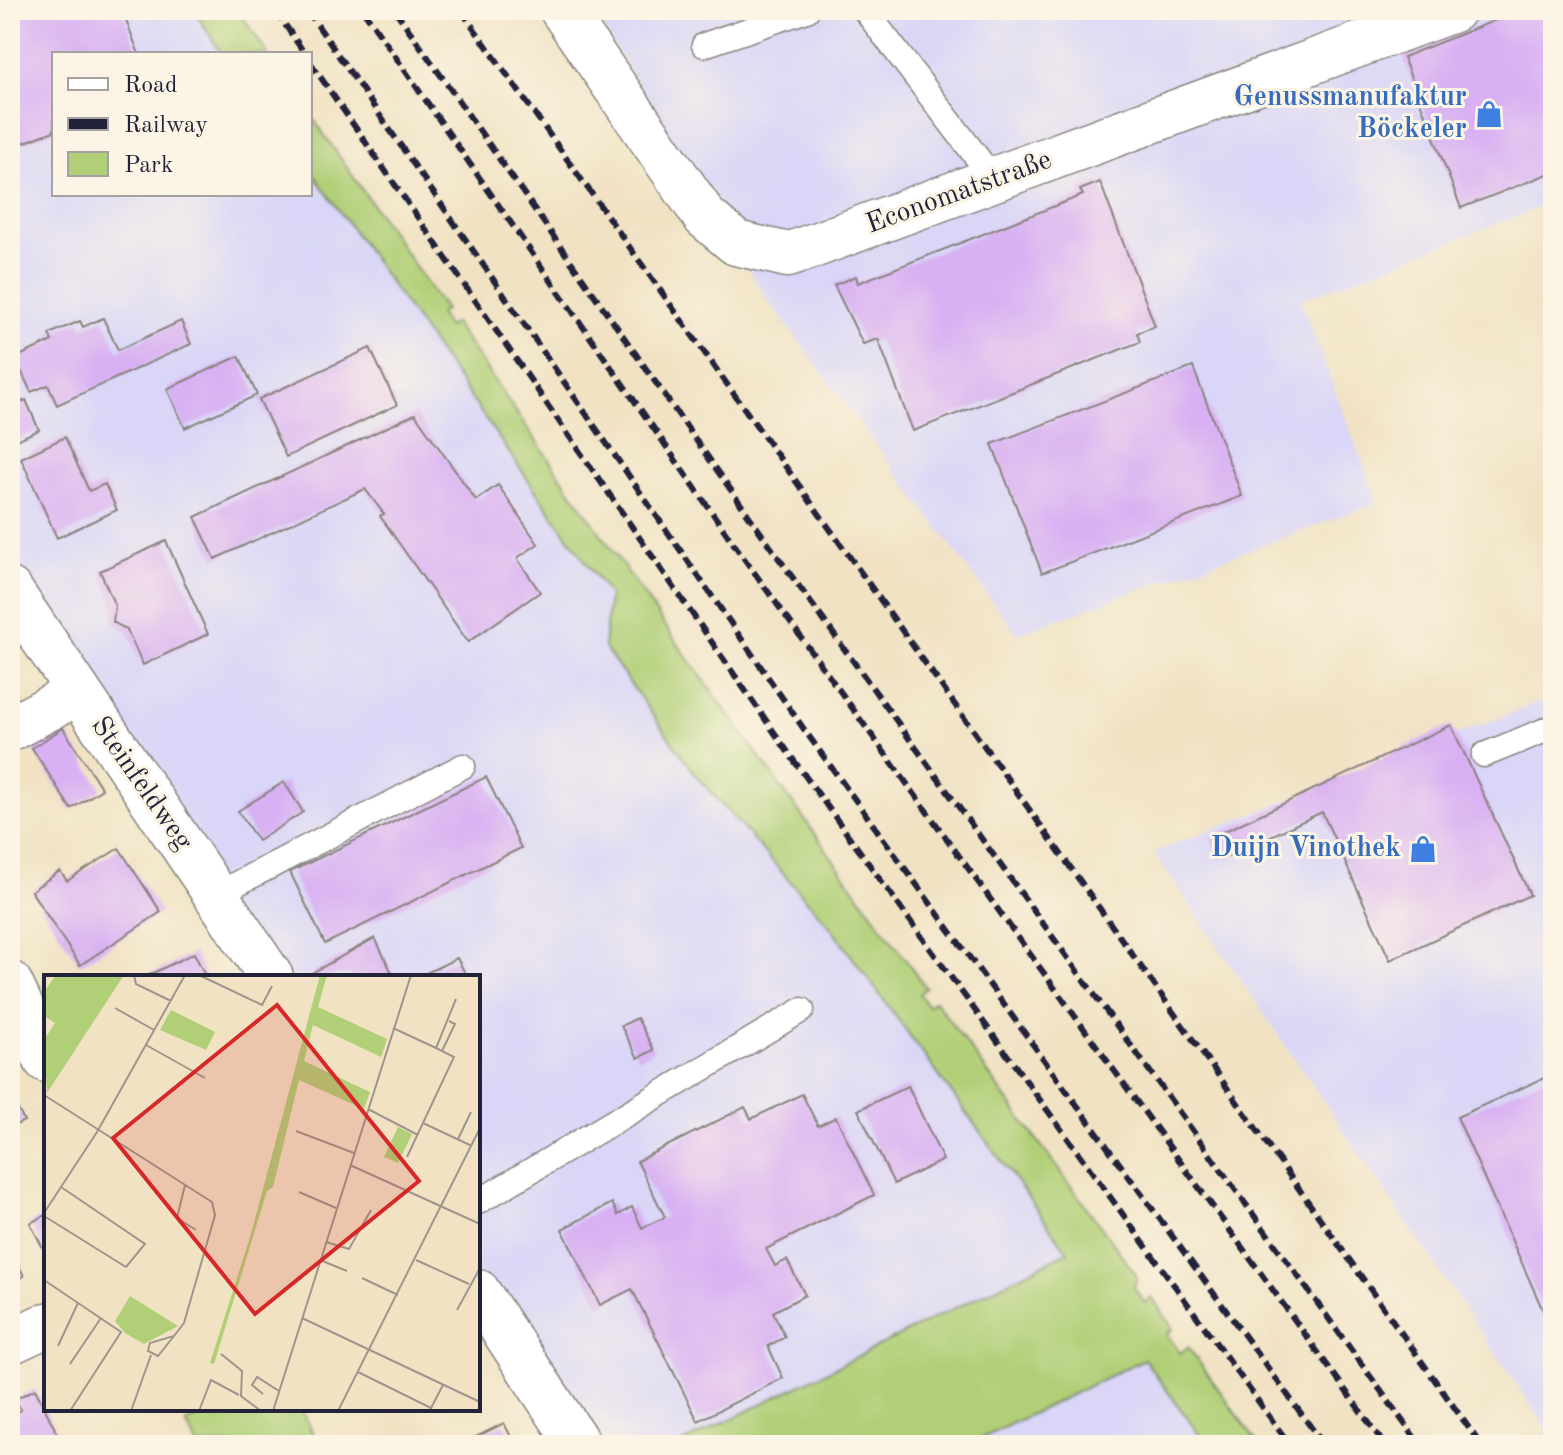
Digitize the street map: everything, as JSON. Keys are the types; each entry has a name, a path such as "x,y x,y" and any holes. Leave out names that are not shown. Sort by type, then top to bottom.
{"street":[{"name":"Economatstraße","path":"562,10 705,217 736,243 788,255 1453,10"},
{"name":"Steinfeldweg","path":"10,590 270,975"},
{"path":"10,729 77,693"},
{"path":"10,983 44,1056"},
{"path":"480,1295 579,1445"},
{"path":"10,1342 44,1326"}],"lane":[{"path":"704,45 807,10"},
{"path":"865,10 995,181"},
{"path":"1484,755 1553,727"},
{"path":"217,894 463,766"},
{"path":"480,1201 802,1010"}],"shaded area":[{"path":"10,10 194,10 221,52 52,52 52,196 312,196 312,172 609,596 604,647 699,779 828,924 1068,1252 679,1445 558,1445 480,1325 480,975 251,975 10,606"},
{"path":"593,10 1553,10 1553,202 1300,300 1378,503 1017,634 764,295"},
{"path":"1553,697 1553,1438 1154,852"},
{"path":"1144,1359 1207,1445 968,1445"}],"green space":[{"path":"194,10 238,10 267,52 221,52"},
{"path":"312,117 445,310 439,314 448,327 454,323 675,640 926,988 919,994 928,1006 935,1001 1137,1276 1134,1288 1145,1303 1152,1298 1173,1329 1167,1334 1180,1353 1188,1347 1259,1445 1207,1445 1144,1359 968,1445 679,1445 1068,1252 828,924 699,779 604,647 609,595 312,172"},
{"path":"209,1411 302,1411 319,1445 197,1445 186,1423"}],"building":[{"path":"10,10 122,10 138,52 52,52 52,132 10,148"},
{"name":"Genussmanufaktur Böckeler","path":"1521,10 1553,10 1553,172 1461,208 1403,57"},
{"path":"1100,182 1155,326 1137,333 1140,342 913,431 878,339 863,344 834,285 856,276 858,283 1083,195 1080,190"},
{"path":"103,318 118,350 181,321 191,344 57,405 48,385 31,392 15,358 52,341 49,334 80,321 83,327"},
{"path":"370,348 397,405 286,457 259,399"},
{"path":"239,356 257,395 185,428 167,389"},
{"path":"1193,367 1242,496 1042,573 992,444"},
{"path":"26,400 39,430 10,443 10,407"},
{"path":"415,414 476,500 498,485 538,544 517,558 540,592 468,642 380,516 384,514 365,489 215,559 195,517"},
{"path":"65,437 89,491 105,484 117,510 57,538 21,458"},
{"path":"166,541 208,634 143,665 127,630 113,622 115,606 100,571"},
{"name":"Duijn Vinothek","path":"1451,725 1530,895 1390,960 1322,812 1220,860 1210,838"},
{"path":"63,728 102,789 71,809 32,748"},
{"path":"486,777 521,848 325,944 290,872"},
{"path":"284,782 303,812 258,841 238,811"},
{"path":"119,848 161,912 80,965 31,891 60,871 67,881"},
{"path":"375,938 393,975 313,975"},
{"path":"194,953 205,975 149,975"},
{"path":"457,958 466,975 422,975"},
{"path":"637,1018 654,1050 638,1058 621,1026"},
{"path":"1553,1074 1553,1333 1457,1117"},
{"path":"908,1086 943,1160 894,1184 858,1110"},
{"path":"10,1094 24,1121 10,1128"},
{"path":"802,1094 818,1126 836,1117 874,1195 766,1249 775,1266 787,1260 805,1295 773,1312 785,1337 768,1346 783,1378 698,1421 632,1289 600,1305 562,1229 612,1203 618,1215 632,1207 642,1228 665,1217 637,1161 745,1107 751,1119"},
{"path":"44,1216 44,1250 30,1223"},
{"path":"10,1248 24,1276 10,1283"},
{"path":"35,1389 63,1445 10,1445 10,1415 21,1410 15,1399"},
{"path":"504,1423 515,1445 460,1445"}],"railway":[{"path":"275,10 304,52"},
{"path":"307,10 808,735 1324,1445"},
{"path":"363,10 743,557 1385,1445"},
{"path":"395,10 775,553 1420,1445"},
{"path":"461,10 1481,1445"},
{"path":"312,65 790,755 1290,1445"}],"place":[{"name":"Genussmanufaktur Böckeler","path":"1489,114"},
{"name":"Duijn Vinothek","path":"1423,849"}]}
